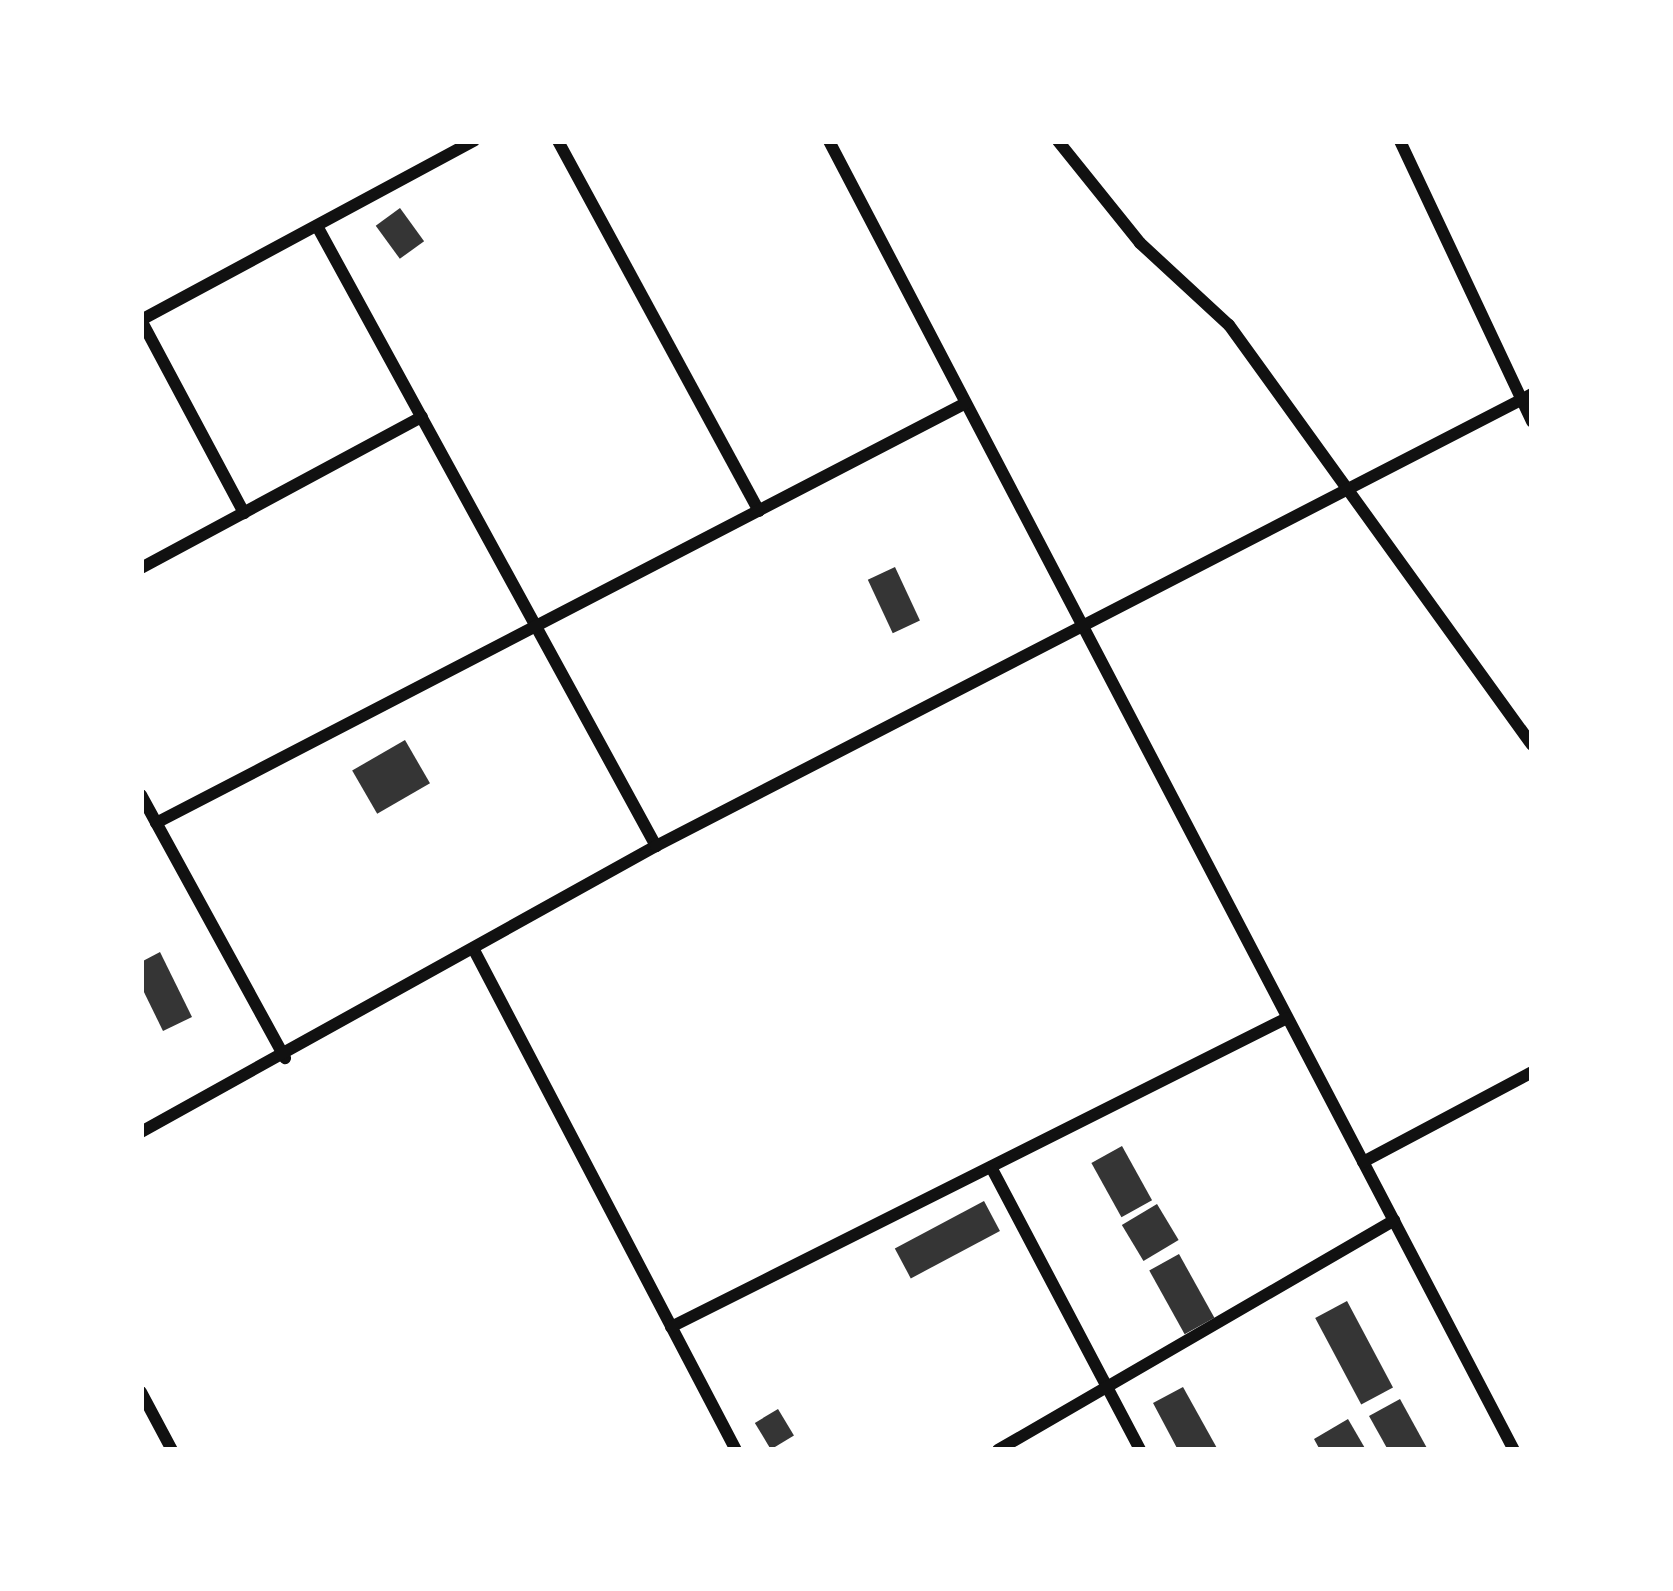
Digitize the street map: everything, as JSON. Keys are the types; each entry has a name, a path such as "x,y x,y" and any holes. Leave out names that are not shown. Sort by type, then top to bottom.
{"street":[{"path":"244,513 141,320 475,141"},
{"path":"558,141 759,511"},
{"path":"829,141 1514,1450"},
{"path":"1058,141 1140,243 1229,325 1344,491 1532,746"},
{"path":"1400,141 1526,397 1532,421"},
{"path":"317,226 656,846"},
{"path":"141,1132 285,1058 656,846 1526,397"},
{"path":"156,823 966,404"},
{"path":"141,568 422,417"},
{"path":"141,795 285,1058"},
{"path":"474,950 736,1450"},
{"path":"671,1328 1287,1018"},
{"path":"1363,1162 1532,1072"},
{"path":"991,1167 1140,1450"},
{"path":"998,1450 1394,1220"},
{"path":"141,1392 172,1450"}],"building":[{"path":"400,208 424,241 400,259 376,226"},
{"path":"895,567 920,620 893,633 868,580"},
{"path":"405,740 430,783 377,814 352,770"},
{"path":"160,952 192,1017 163,1031 141,986 141,962"},
{"path":"1122,1146 1152,1200 1121,1217 1091,1163"},
{"path":"984,1201 1000,1231 911,1278 895,1248"},
{"path":"1157,1204 1179,1240 1143,1261 1122,1225"},
{"path":"1179,1254 1214,1318 1185,1334 1149,1270"},
{"path":"1347,1301 1393,1388 1361,1404 1315,1318"},
{"path":"1183,1387 1218,1450 1178,1450 1153,1403"},
{"path":"1400,1399 1428,1450 1388,1450 1369,1416"},
{"path":"778,1409 794,1436 771,1449 755,1423"},
{"path":"1348,1419 1366,1450 1320,1450 1314,1439"}]}
